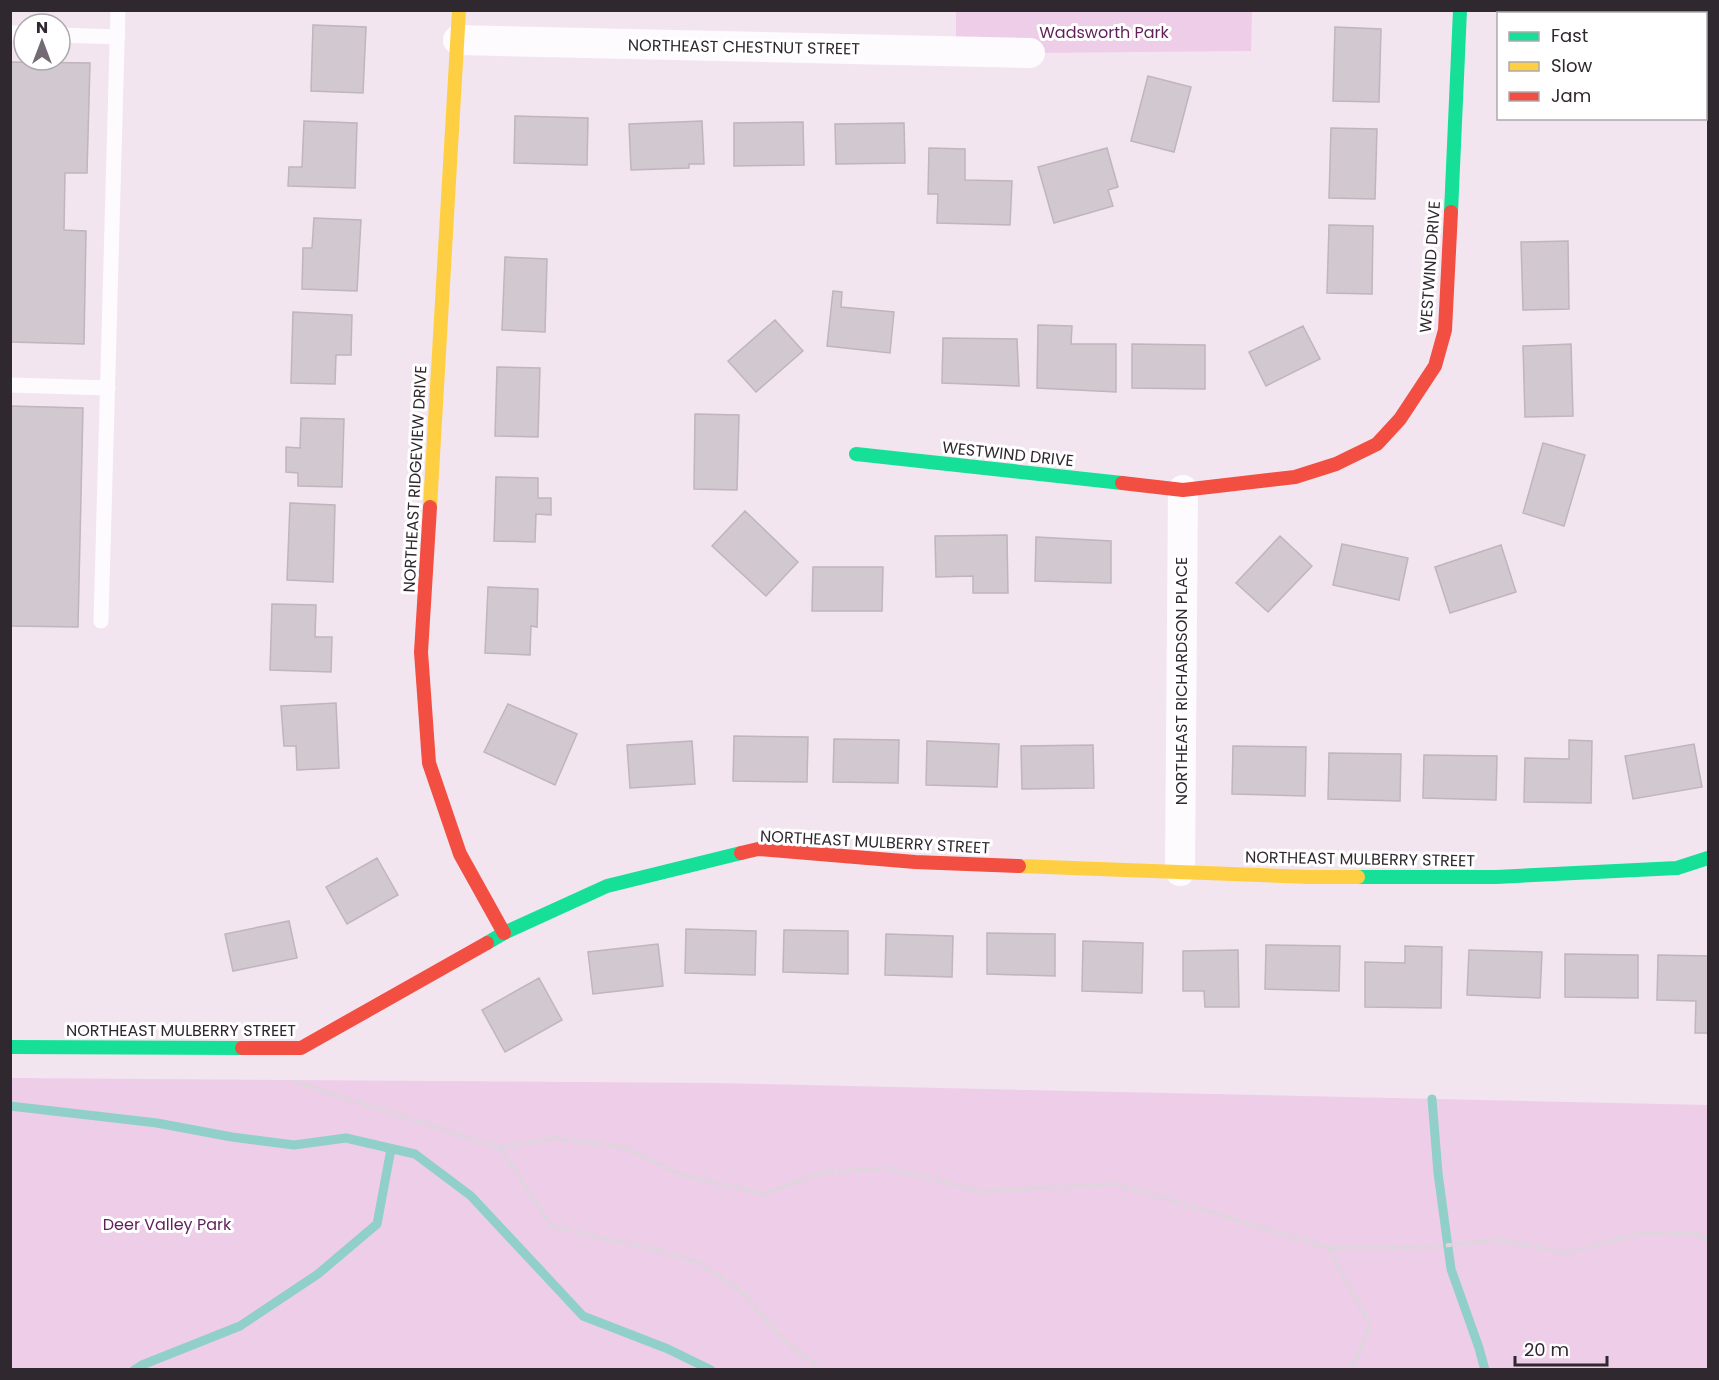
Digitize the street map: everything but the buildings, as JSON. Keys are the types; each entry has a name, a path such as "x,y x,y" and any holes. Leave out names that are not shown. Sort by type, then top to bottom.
{"street":[{"name":"NORTHEAST RIDGEVIEW DRIVE","path":"459,10 421,652 429,763 460,854 504,933"},
{"name":"WESTWIND DRIVE","path":"856,454 1183,490 1295,477 1336,464 1377,444 1400,419 1435,366 1445,330 1460,10"},
{"name":"NORTHEAST CHESTNUT STREET","path":"458,40 1030,53"},
{"name":"NORTHEAST RICHARDSON PLACE","path":"1179,871 1183,490"},
{"name":"NORTHEAST MULBERRY STREET","path":"10,1047 301,1048 504,933 607,886 758,849 915,862 1309,878 1496,878 1677,868 1708,858"}],"lane":[{"path":"101,621 118,10"},
{"path":"72,35 118,37"},
{"path":"10,385 108,388"}],"path":[{"path":"266,1048 271,1063 299,1083 500,1148 554,1138 626,1148 681,1175 764,1194 824,1172 885,1168 981,1191 1117,1184 1329,1248 1431,1246 1498,1240 1566,1253 1638,1234 1692,1233 1708,1239"},
{"path":"500,1148 552,1226 657,1250 700,1263 744,1293 785,1342 824,1370"},
{"path":"1329,1248 1370,1325 1355,1362 1349,1370"}],"green space":[{"name":"Wadsworth Park","path":"956,11 1252,11 1251,51 1030,53 956,51"},
{"name":"Deer Valley Park","path":"11,1078 715,1083 1708,1105 1708,1369 11,1369"}],"waterway":[{"path":"1432,1099 1438,1173 1451,1269 1485,1370"},
{"path":"10,1106 157,1123 232,1137 294,1145 346,1138 415,1154 471,1196 583,1316 668,1349 711,1370"},
{"path":"134,1370 240,1326 318,1274 377,1224 391,1149"}],"traffic: fast":[{"path":"1451,212 1460,10"},
{"path":"856,454 1122,483"},
{"path":"487,943 607,886 741,853"},
{"path":"1358,877 1496,877 1677,868 1708,858"},
{"path":"10,1047 242,1048"}],"traffic: slow":[{"path":"430,507 459,10"},
{"path":"1019,866 1358,877"}],"traffic: jam":[{"path":"1122,483 1183,490 1295,477 1336,464 1377,444 1400,419 1435,366 1445,330 1451,212"},
{"path":"430,507 421,652 429,763 460,854 504,933"},
{"path":"741,853 758,849 915,862 1019,866"},
{"path":"242,1048 301,1048 487,943"}]}
